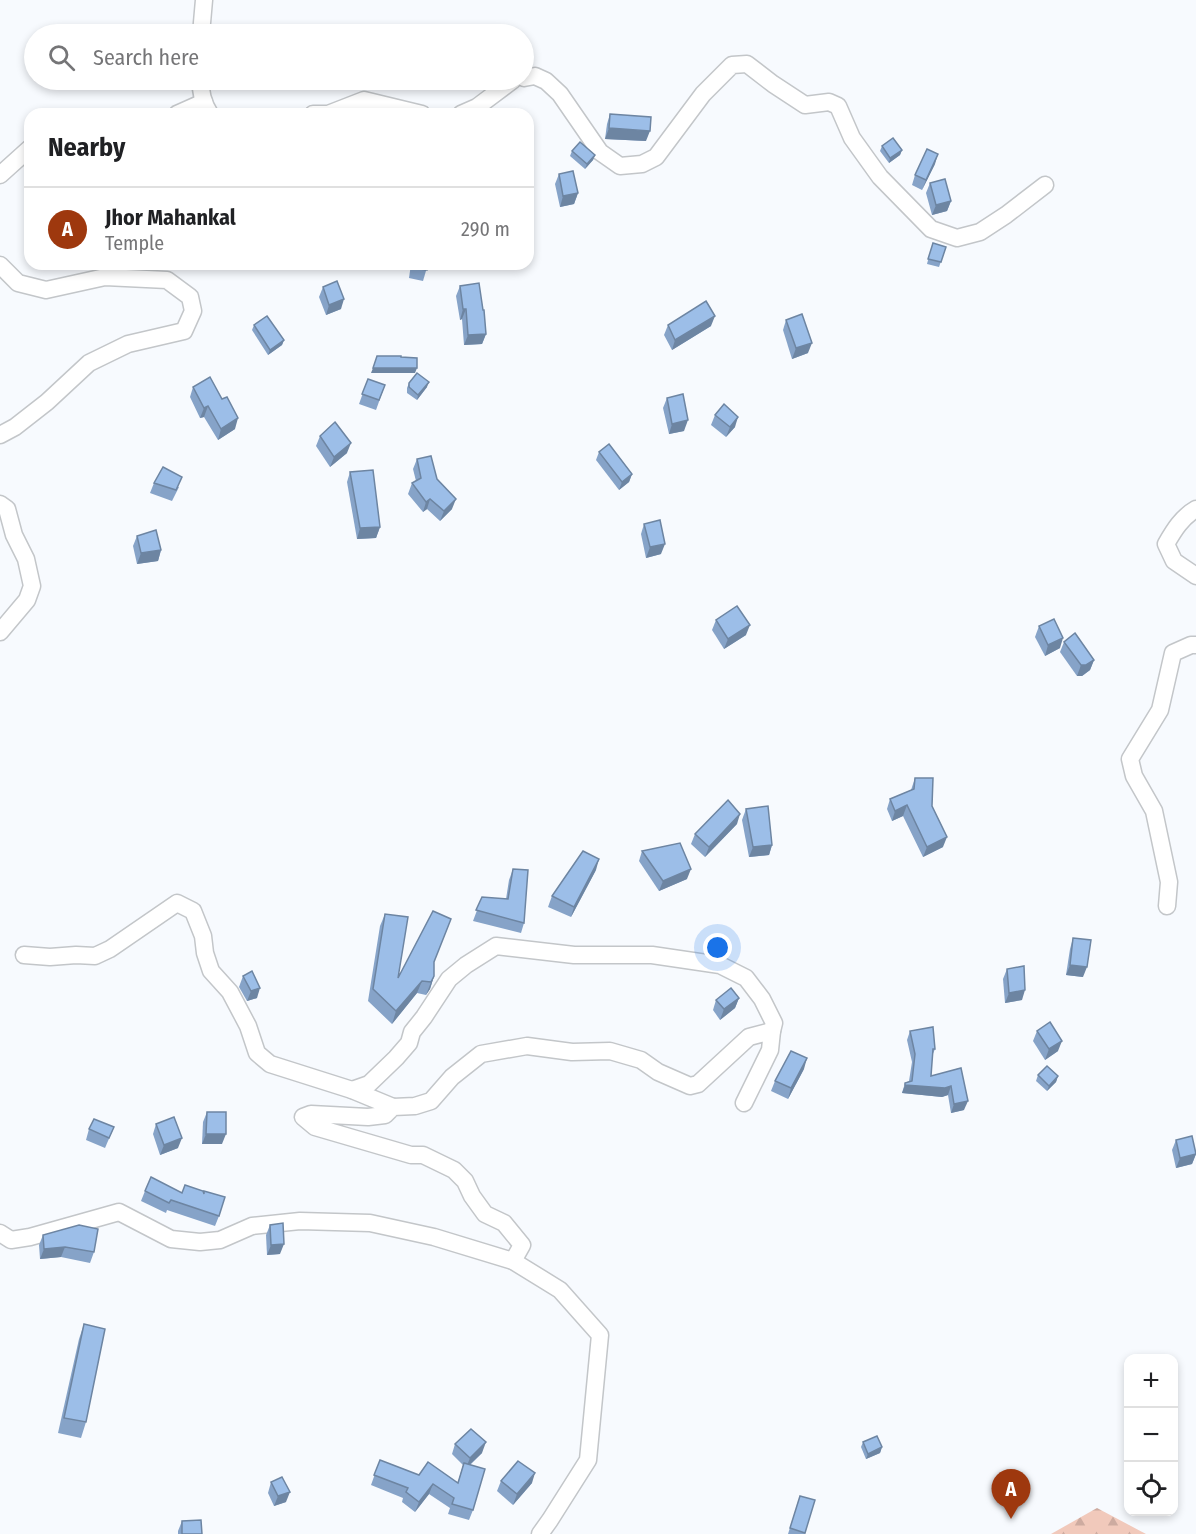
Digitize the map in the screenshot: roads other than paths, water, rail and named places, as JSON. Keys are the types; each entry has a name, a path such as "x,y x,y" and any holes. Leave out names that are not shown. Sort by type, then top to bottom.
{"street":[{"path":"202,24 204,0"},
{"path":"534,76 546,81 560,94 600,152 620,166 642,164 656,157 703,94 732,65 747,64 805,105 829,102 838,106 852,138 880,177 931,229 957,238 980,232 1046,185"},
{"path":"200,90 207,108"},
{"path":"475,108 500,90"},
{"path":"343,108 364,100 397,108"},
{"path":"0,175 24,153"},
{"path":"0,265 18,282 46,290 105,277 167,280 190,297 193,311 184,331 128,344 89,363 47,402 15,427 0,435"},
{"path":"0,504 7,509 14,534 26,559 32,586 27,600 0,632"},
{"path":"1196,509 1188,513 1174,529 1166,544 1174,561 1196,576"},
{"path":"1167,906 1169,882 1154,811 1134,776 1130,759 1160,710 1173,653 1196,645"},
{"path":"24,955 95,956 110,949 177,903 193,911 203,936 205,953 211,971 230,992 248,1026 257,1053 270,1064 352,1090 393,1107 415,1106 431,1101 452,1077 481,1054 527,1046 572,1052 610,1051 619,1053 641,1060 657,1072 690,1086 698,1084 749,1037 772,1031"},
{"path":"352,1090 369,1084 403,1051 409,1043 412,1032 449,979 496,946 574,955 651,955 720,965 746,978 762,999 774,1023 770,1050 744,1102"},
{"path":"393,1107 385,1115 368,1117 311,1114 303,1117 315,1127 411,1155 423,1155 454,1170 465,1181 472,1196 486,1214 504,1223 522,1245 513,1261"},
{"path":"0,1233 11,1240 30,1237 119,1212 171,1239 200,1242 220,1240 252,1226 300,1221 370,1223 434,1238 513,1261 560,1290 600,1335 588,1460 540,1534"}],"place":[{"name":"Jhor Mahankal","path":"1011,1519"}]}
